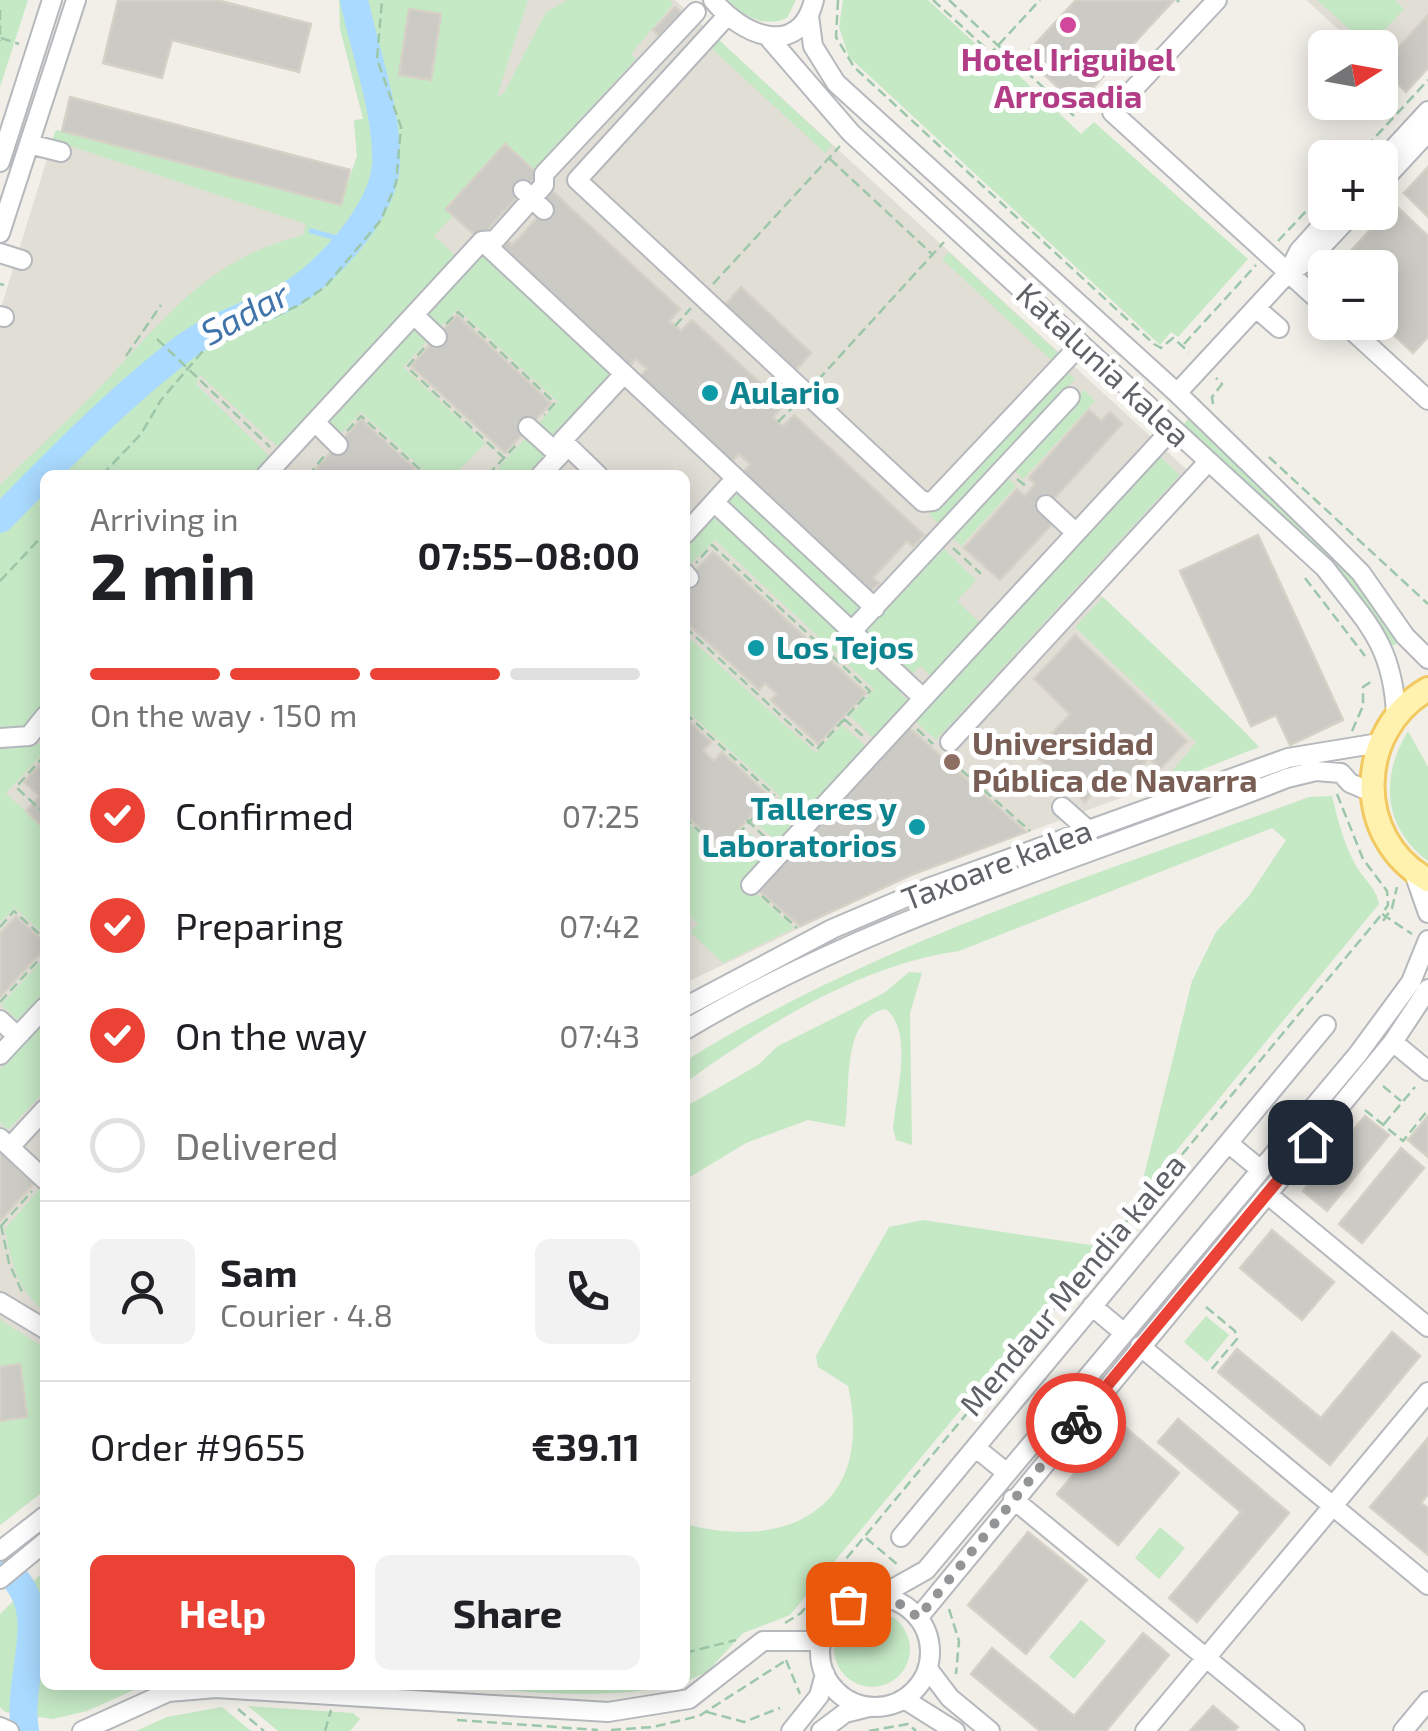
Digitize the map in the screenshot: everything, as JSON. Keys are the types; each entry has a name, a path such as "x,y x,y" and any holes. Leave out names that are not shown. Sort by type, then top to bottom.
{"main road":[{"path":"1413,880 1377,823 1371,792 1379,743 1396,716 1428,689"}],"street":[{"path":"1,154 52,0"},
{"path":"0,233 76,0"},
{"path":"713,0 726,17 745,30 769,38 792,32 812,8"},
{"path":"1217,0 1112,112 1308,291"},
{"name":"Katalunia kalea","path":"812,8 813,46 836,83 1177,393 1361,574 1405,636 1428,659"},
{"path":"271,470 482,241 495,240 533,200 544,186 544,174 696,12"},
{"path":"726,17 577,180 730,317 927,504 1080,344"},
{"name":"Katalunia kalea","path":"769,38 851,134 1325,568 1372,629 1392,669 1396,716"},
{"path":"1398,144 1428,111"},
{"path":"1398,164 1428,132"},
{"path":"29,144 61,152"},
{"path":"1288,273 1299,250 1317,230"},
{"path":"1177,393 1288,273 1309,260 1337,230"},
{"path":"482,241 631,372 682,426 875,608"},
{"path":"0,253 22,260"},
{"path":"1252,312 1275,333"},
{"path":"414,315 436,336"},
{"path":"1363,340 1428,400"},
{"path":"546,470 563,451 562,441 631,372"},
{"path":"852,631 1070,396"},
{"path":"315,422 337,444"},
{"path":"530,428 591,470"},
{"path":"752,887 1172,429"},
{"path":"690,528 734,476 744,458"},
{"path":"950,742 1208,462"},
{"path":"714,502 924,698"},
{"path":"1046,505 1076,533"},
{"path":"901,547 917,562"},
{"path":"876,574 892,590"},
{"path":"0,738 29,736 40,722"},
{"name":"Taxoare kalea","path":"690,1003 832,929 928,888 1288,758 1379,743"},
{"name":"Taxoare kalea","path":"690,1027 812,961 926,911 1286,778 1316,771 1341,774"},
{"path":"1341,774 1350,783 1371,792"},
{"path":"1062,807 1088,830"},
{"path":"1413,880 1428,913"},
{"path":"791,1731 819,1696 824,1674 821,1641 826,1626 848,1604 878,1597 926,1570 1379,1028 1411,982 1428,939"},
{"path":"918,1618 1392,1042 1428,990"},
{"path":"0,1055 40,1012"},
{"path":"0,1020 18,1036"},
{"path":"901,1538 1326,1025"},
{"path":"1392,1042 1428,1071"},
{"path":"40,1113 5,1142 40,1175"},
{"path":"1228,1143 1261,1170"},
{"path":"1268,1194 1428,1327"},
{"path":"0,1302 40,1326"},
{"path":"1092,1306 1124,1333"},
{"path":"1140,1346 1428,1585"},
{"path":"1146,1731 1428,1392"},
{"path":"976,1448 1007,1473"},
{"path":"1013,1499 1295,1731"},
{"path":"0,1551 40,1520"},
{"path":"0,1579 39,1547"},
{"path":"878,1597 908,1607 918,1618 927,1634 928,1668 950,1698 990,1731"},
{"path":"336,1690 608,1712 661,1706 708,1688 744,1652 763,1641 821,1641"},
{"path":"821,1731 844,1713 904,1700 928,1668"},
{"path":"824,1674 842,1697 869,1707"},
{"path":"82,1731 168,1692 192,1690"},
{"path":"904,1700 955,1731"},
{"path":"1403,1731 1428,1701"},
{"path":"0,1727 9,1731"}],"path":[{"path":"107,470 141,434 161,400 202,352 298,306 325,287 381,220 396,184 401,127 377,58 382,0"},
{"name":"Katalunia kalea","path":"838,0 835,32 854,67 1154,344 1162,348 1173,338 1191,354"},
{"path":"933,0 991,53 1040,0"},
{"path":"949,0 1074,116"},
{"path":"0,10 0,39 18,44"},
{"path":"1373,140 1428,80"},
{"path":"710,288 842,145"},
{"path":"829,158 933,255"},
{"path":"1272,249 1308,210"},
{"path":"814,385 946,241"},
{"path":"1182,346 1262,259"},
{"path":"674,326 696,302"},
{"path":"126,356 161,305"},
{"path":"493,470 504,458 530,428 555,402 458,312 407,367 504,458"},
{"path":"157,339 282,458"},
{"name":"Katalunia kalea","path":"1209,371 1222,384 1212,397 1216,408"},
{"path":"778,422 800,399"},
{"path":"312,470 361,416 420,470"},
{"path":"1269,457 1428,604"},
{"path":"941,536 981,574"},
{"path":"0,580 40,538"},
{"path":"690,571 712,545 870,691 816,749 690,632"},
{"path":"1304,578 1366,657"},
{"path":"1345,751 1345,739 1363,706 1363,687 1381,676"},
{"path":"690,718 774,795 722,852 690,823"},
{"path":"843,718 876,749"},
{"path":"910,723 1033,834"},
{"path":"38,808 16,787 40,761"},
{"path":"1341,774 1336,791 1350,833 1363,860 1387,891 1384,917 1404,932 1428,939"},
{"path":"748,822 781,852"},
{"name":"Mendaur Mendia kalea","path":"784,1640 783,1624 801,1613 1413,880"},
{"path":"752,887 798,929"},
{"path":"0,927 14,911 40,934"},
{"path":"0,1002 40,958"},
{"path":"1383,1086 1403,1102"},
{"path":"1383,1126 1416,1087"},
{"path":"1365,1110 1402,1142 1428,1110"},
{"path":"21,1202 1,1226 9,1263 26,1300"},
{"path":"1206,1306 1235,1331 1237,1340 1209,1372"},
{"path":"690,1653 743,1638"},
{"path":"784,1640 786,1660"},
{"path":"231,1702 264,1731"},
{"path":"326,1731 332,1704"},
{"path":"702,1710 726,1721 744,1722 780,1708"},
{"path":"869,1731 908,1724 916,1731"}],"shaded area":[{"name":"Universidad Pública de Navarra","path":"528,0 675,0 1198,480 1096,591 1259,747 911,875 690,981 690,470 40,470 40,1494 0,1525 0,311 56,130 341,204 357,156 354,120 416,118 455,106 489,119"},
{"path":"1306,0 1428,0 1428,68 1406,92 1398,84 1398,30 1339,30"}],"green space":[{"path":"0,0 28,0 0,87"},
{"path":"339,0 528,0 497,97 504,93 546,12 568,0 670,0 673,4 631,54 636,59 534,169 506,143 445,208 453,216 434,236 459,259 282,451 200,375 196,384 274,461 265,470 40,470 40,713 28,729 0,732 0,485 192,293 241,259 303,235 306,224 52,140 56,130 341,204 357,156 354,120 363,119 340,29"},
{"path":"728,0 796,0 787,18 770,22 748,16"},
{"path":"843,0 928,0 991,58 996,54 1081,134 1094,122 1248,259 1178,337 1171,332 1160,345 849,57 839,27"},
{"path":"1317,0 1395,0 1404,9 1385,30 1350,30"},
{"path":"718,39 832,145 825,153 709,46"},
{"path":"483,247 620,373 555,444 536,427 558,402 458,309 436,331 420,316"},
{"path":"949,252 1058,353 1051,360 942,259"},
{"path":"410,327 426,342 403,367 485,443 460,470 424,470 361,412 337,438 320,423"},
{"path":"1063,368 1075,379 941,526 929,514"},
{"path":"1084,390 1095,401 1023,479 1012,469"},
{"path":"1188,419 1339,560 1400,641 1393,646 1331,565 1183,425"},
{"path":"529,434 548,452 532,470 497,470"},
{"path":"1158,455 1180,475 936,740 913,719"},
{"path":"1007,477 1016,486 961,546 952,537"},
{"path":"737,486 867,608 851,625 721,504"},
{"path":"718,511 906,687 900,694 909,702 874,739 850,716 874,689 715,540 690,564 690,533 706,516 710,520"},
{"path":"944,549 976,580 957,601 982,625 932,677 920,666 909,677 863,633"},
{"path":"1103,597 1259,747 1180,778 1172,772 1196,742 1075,627"},
{"path":"690,639 816,753 842,725 869,749 781,846 756,823 780,796 690,714"},
{"path":"1408,731 1428,767 1428,861 1402,833 1391,801 1393,766"},
{"path":"0,744 40,744 40,756 6,793 40,824 40,930 15,908 0,922"},
{"path":"1332,796 1347,847 1379,904 1139,1196 1192,981 1216,932 1249,896 1286,840 1272,828 959,951 922,958 850,984 781,1019 690,1080 690,1058 834,980 990,913 1309,797"},
{"path":"690,825 724,856 747,831 771,853 743,882 794,928 723,963 690,932 698,924 690,916"},
{"path":"40,962 40,1002 21,1023 1,1005"},
{"path":"909,972 922,973 910,1013 912,1145 896,1140 893,1128 901,1048 894,1019 886,1009 871,1015 854,1040 845,1127 808,1120 746,1143 690,1177 690,1104 758,1065 778,1046 884,993"},
{"path":"40,1025 40,1096 8,1130 0,1122 0,1069"},
{"path":"40,1188 40,1308 17,1275 5,1229"},
{"path":"923,1220 1097,1246 790,1615 743,1633 707,1672 690,1680 690,1525 724,1531 759,1531 790,1524 816,1510 836,1489 849,1462 853,1427 848,1386 818,1367 816,1356 889,1227"},
{"path":"1206,1316 1229,1335 1207,1362 1184,1342"},
{"path":"0,1320 40,1345 40,1494 0,1525"},
{"path":"1160,1527 1185,1548 1159,1579 1135,1558"},
{"path":"40,1575 40,1690 134,1690 87,1711 53,1719 5,1712 0,1707 0,1614"},
{"path":"872,1611 899,1622 910,1649 899,1676 872,1687 845,1676 834,1649 845,1622"},
{"path":"1081,1620 1106,1641 1074,1679 1049,1657"},
{"path":"513,1690 652,1690 595,1694"},
{"path":"248,1706 353,1713 360,1719 350,1731 278,1731"},
{"path":"222,1707 251,1731 136,1731 167,1717"}],"building":[{"path":"118,0 217,0 311,24 299,72 172,40 162,78 103,63"},
{"path":"1076,0 1174,0 1077,105 1024,56"},
{"path":"675,7 682,13 659,36 653,30"},
{"path":"409,9 441,14 431,80 399,75"},
{"path":"1428,15 1428,68 1406,92 1398,84 1398,48"},
{"path":"70,97 350,170 341,205 62,131"},
{"path":"505,144 538,174 479,239 446,209"},
{"path":"1428,167 1428,217 1404,193"},
{"name":"Aulario","path":"551,190 680,309 669,321 681,331 692,320 784,405 773,417 778,422 783,426 794,415 924,535 913,546 907,541 873,578 879,583 868,595 739,476 750,464 739,454 728,466 636,381 647,369 636,359 625,371 496,251 506,239 512,245 547,207 541,202"},
{"path":"1398,208 1428,236 1428,337 1413,353 1398,339 1398,250 1352,250 1370,230 1398,230"},
{"path":"741,287 811,353 794,372 724,306"},
{"path":"457,315 551,403 505,453 411,366"},
{"path":"1089,410 1101,421 1110,412 1122,424 1052,501 1044,494 1035,504 1054,522 1000,580 964,548 1017,489 1025,496 1035,484 1029,478"},
{"path":"361,419 417,470 315,470"},
{"path":"1258,535 1343,720 1290,745 1276,715 1251,726 1180,571"},
{"name":"Los Tejos","path":"713,552 806,638 798,647 810,658 818,649 866,693 818,744 771,700 777,694 765,683 759,690 690,626 690,577"},
{"path":"1075,635 1187,741 1160,769 1149,758 1123,786 1110,774 1085,802 1033,753 1070,714 1034,679"},
{"path":"690,723 711,742 703,751 714,761 722,752 769,796 722,848 690,819"},
{"name":"Talleres y Laboratorios","path":"906,725 1026,832 911,875 800,926 757,889"},
{"path":"40,764 40,796 24,782"},
{"path":"40,796 40,824 26,811"},
{"path":"16,916 40,938 40,953 0,997 0,934"},
{"path":"1365,1116 1389,1135 1327,1211 1303,1191"},
{"path":"1428,1116 1428,1157 1408,1140"},
{"path":"0,1145 37,1180 0,1221"},
{"path":"1401,1148 1424,1168 1362,1243 1339,1224"},
{"path":"1272,1230 1334,1282 1302,1320 1240,1268"},
{"path":"1392,1332 1420,1356 1330,1465 1218,1372 1237,1349 1321,1418"},
{"path":"20,1364 27,1417 0,1421 0,1367"},
{"path":"1178,1419 1289,1513 1197,1622 1169,1598 1241,1512 1158,1442"},
{"path":"1118,1421 1179,1473 1118,1545 1057,1494"},
{"path":"1428,1438 1428,1494 1421,1503 1428,1508 1428,1555 1370,1507"},
{"path":"1028,1532 1087,1580 1026,1654 968,1605"},
{"path":"1143,1633 1169,1655 1106,1731 1040,1731 971,1674 992,1648 1074,1716"},
{"path":"1213,1706 1238,1727 1234,1731 1190,1731"}],"waterway":[{"name":"Sadar","path":"50,470 136,387 185,347 303,286 351,240 364,221 383,183 386,145 380,103 354,0"},
{"path":"311,231 348,241"},
{"name":"Sadar","path":"0,519 40,479"},
{"name":"Sadar","path":"0,1560 22,1588 29,1606 31,1640 24,1695 25,1731"}],"way so far":[{"path":"848,1604 863,1598 894,1600 918,1618 1076,1423"}],"place":[{"name":"Hotel Iriguibel Arrosadia","path":"1068,25"},
{"name":"Aulario","path":"710,393"},
{"name":"Los Tejos","path":"756,648"},
{"name":"Universidad Pública de Navarra","path":"952,762"},
{"name":"Talleres y Laboratorios","path":"917,827"}],"route":[{"path":"1076,1423 1310,1142"}]}
